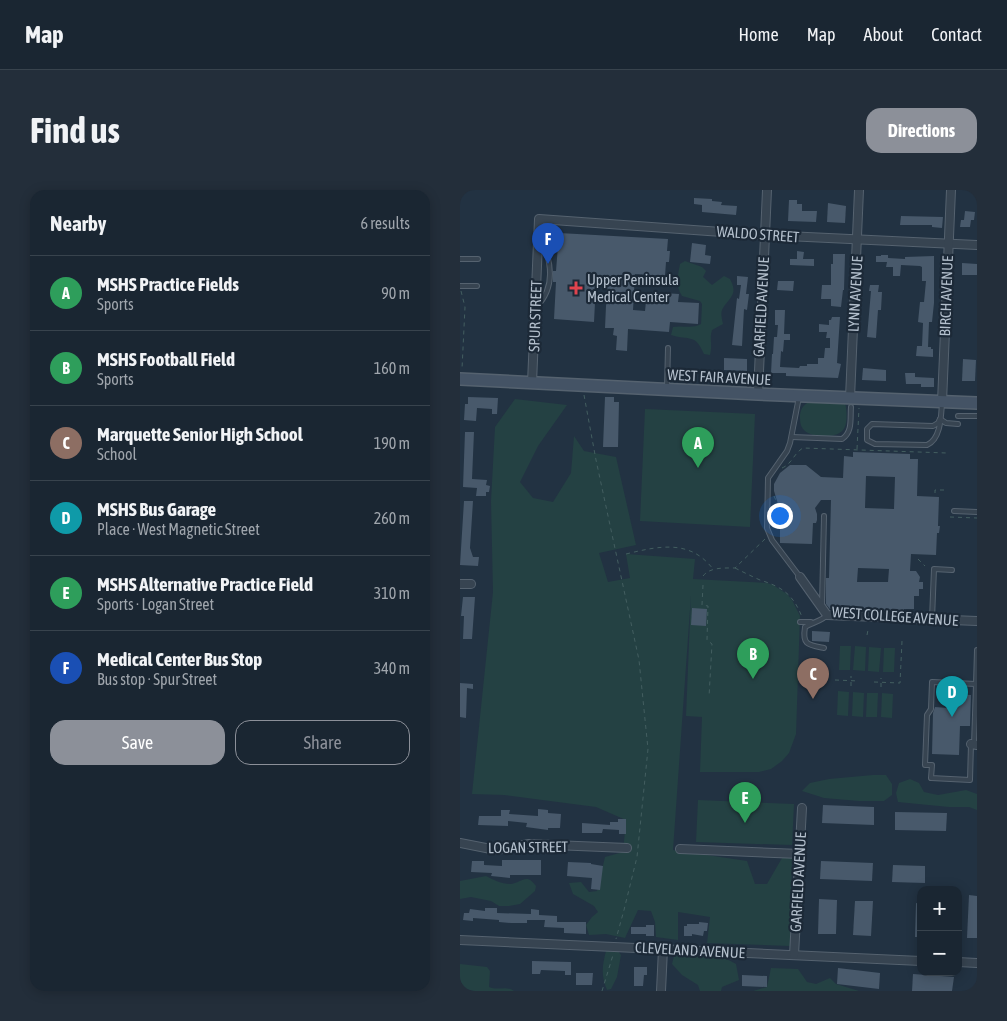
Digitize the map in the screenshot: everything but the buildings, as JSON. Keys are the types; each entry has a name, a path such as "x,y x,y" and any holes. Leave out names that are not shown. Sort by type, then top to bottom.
{"street":[{"name":"GARFIELD AVENUE","path":"758,394 767,190"},
{"name":"LYNN AVENUE","path":"850,402 859,190"},
{"name":"BIRCH AVENUE","path":"942,402 951,190"},
{"name":"WALDO STREET","path":"539,219 765,235 977,245"},
{"name":"SPUR STREET","path":"532,382 539,219"},
{"name":"WEST FAIR AVENUE","path":"461,379 799,396 850,402 977,403"},
{"name":"WEST COLLEGE AVENUE","path":"800,578 827,615 977,621"},
{"path":"460,584 472,584"},
{"name":"GARFIELD AVENUE","path":"794,955 802,808"},
{"name":"LOGAN STREET","path":"460,843 496,850 529,844 628,848"},
{"path":"680,849 800,854"},
{"name":"CLEVELAND AVENUE","path":"460,940 917,961"},
{"path":"661,991 662,949"},
{"path":"962,962 977,963"}],"lane":[{"path":"535,307 547,292 550,269 545,248 538,234"},
{"path":"460,259 478,259"},
{"path":"460,286 477,286"},
{"path":"667,390 668,348"},
{"path":"799,396 792,437 787,451 768,478 767,528 772,540 800,578"},
{"path":"792,437 842,438 847,435 850,429 850,402"},
{"path":"940,419 933,426 872,424 867,429 868,440 875,444 930,444 936,435 940,419 942,402"},
{"path":"958,416 977,416"},
{"path":"940,419 944,423 958,424"},
{"path":"954,512 977,512"},
{"path":"822,608 824,516"},
{"path":"932,619 934,569 952,570"},
{"path":"824,648 810,645 805,640 806,626 823,619 827,615"},
{"path":"800,622 813,622"},
{"path":"976,684 932,682 931,709 927,715 925,765 932,765 931,778 970,780 974,745 976,684 977,650"}],"path":[{"path":"460,286 465,307 461,379"},
{"path":"584,393 596,460 639,660 648,749 636,856 615,942"},
{"path":"857,450 859,407"},
{"path":"778,471 790,463 799,450 804,448 947,453"},
{"path":"935,493 936,490 945,490"},
{"path":"772,493 779,507"},
{"path":"950,517 977,518"},
{"path":"735,568 770,534"},
{"path":"626,554 650,548 672,546 693,552 705,560 713,569"},
{"path":"918,559 925,566"},
{"path":"703,576 713,569 735,568 776,585 791,596 803,618 813,622"},
{"path":"703,585 702,605 708,606 707,640 712,644 709,697"},
{"path":"867,635 868,630"},
{"path":"874,682 900,682 902,640"},
{"path":"851,676 851,686"},
{"path":"881,678 881,687"},
{"path":"835,680 859,681"},
{"path":"602,991 614,952"}],"green space":[{"path":"685,261 702,267 706,271 703,277 712,285 724,276 730,279 732,284 733,295 722,311 723,324 712,330 710,355 704,354 695,340 671,335 673,327 701,324 702,304 700,301 682,296 678,288 680,264"},
{"path":"515,399 567,405 538,446 520,482 533,498 553,502 571,473 574,436 584,451 616,457 636,545 599,553 608,582 630,578 626,554 695,559 693,579 767,583 787,594 792,600 800,616 796,734 789,753 771,769 759,772 700,772 702,717 686,716 691,595 673,850 747,861 755,884 767,884 782,858 792,856 790,946 707,943 710,917 678,912 678,940 656,937 655,922 651,911 638,910 625,938 606,934 589,935 586,925 598,912 594,906 573,894 569,883 581,882 589,892 597,891 605,857 623,852 626,820 596,807 504,795 472,794 493,592 491,501 495,427"},
{"path":"811,401 844,402 847,417 845,428 840,433 829,436 807,433 800,423 800,413 802,408"},
{"path":"645,409 755,414 750,527 640,521"},
{"path":"840,646 851,646 850,670 839,670"},
{"path":"855,646 866,647 865,671 853,670"},
{"path":"869,647 881,648 879,672 868,671"},
{"path":"884,648 895,648 894,672 883,672"},
{"path":"838,691 849,692 848,716 837,715"},
{"path":"853,692 864,693 863,717 852,716"},
{"path":"867,693 878,693 877,717 866,717"},
{"path":"882,693 893,694 892,718 881,717"},
{"path":"886,775 892,784 892,795 884,801 824,798 802,791 810,783 829,779"},
{"path":"910,779 919,783 924,792 938,795 966,790 977,794 977,810 969,807 898,802 896,793 899,783"},
{"path":"698,800 794,804 792,845 696,842"},
{"path":"486,876 507,884 527,879 536,886 535,891 520,904 509,906 499,906 491,901 471,897 460,899 460,881"},
{"path":"612,949 618,951 621,955 617,977 611,989 607,990 603,966 606,951"},
{"path":"681,954 710,955 730,960 736,964 739,980 722,987 721,991 700,991 698,985 682,975 672,964 674,956"},
{"path":"460,964 487,967 490,971 489,987 508,988 514,991 460,991"},
{"path":"771,968 798,969 807,982 816,984 830,978 836,984 859,991 753,991 767,987"}],"place":[{"name":"Medical Center Bus Stop","path":"548,264"},
{"name":"Upper Peninsula Medical Center","path":"576,288"},
{"name":"MSHS Practice Fields","path":"698,468"},
{"name":"MSHS Football Field","path":"753,679"},
{"name":"Marquette Senior High School","path":"813,699"},
{"name":"MSHS Bus Garage","path":"952,717"},
{"name":"MSHS Alternative Practice Field","path":"745,823"}]}
